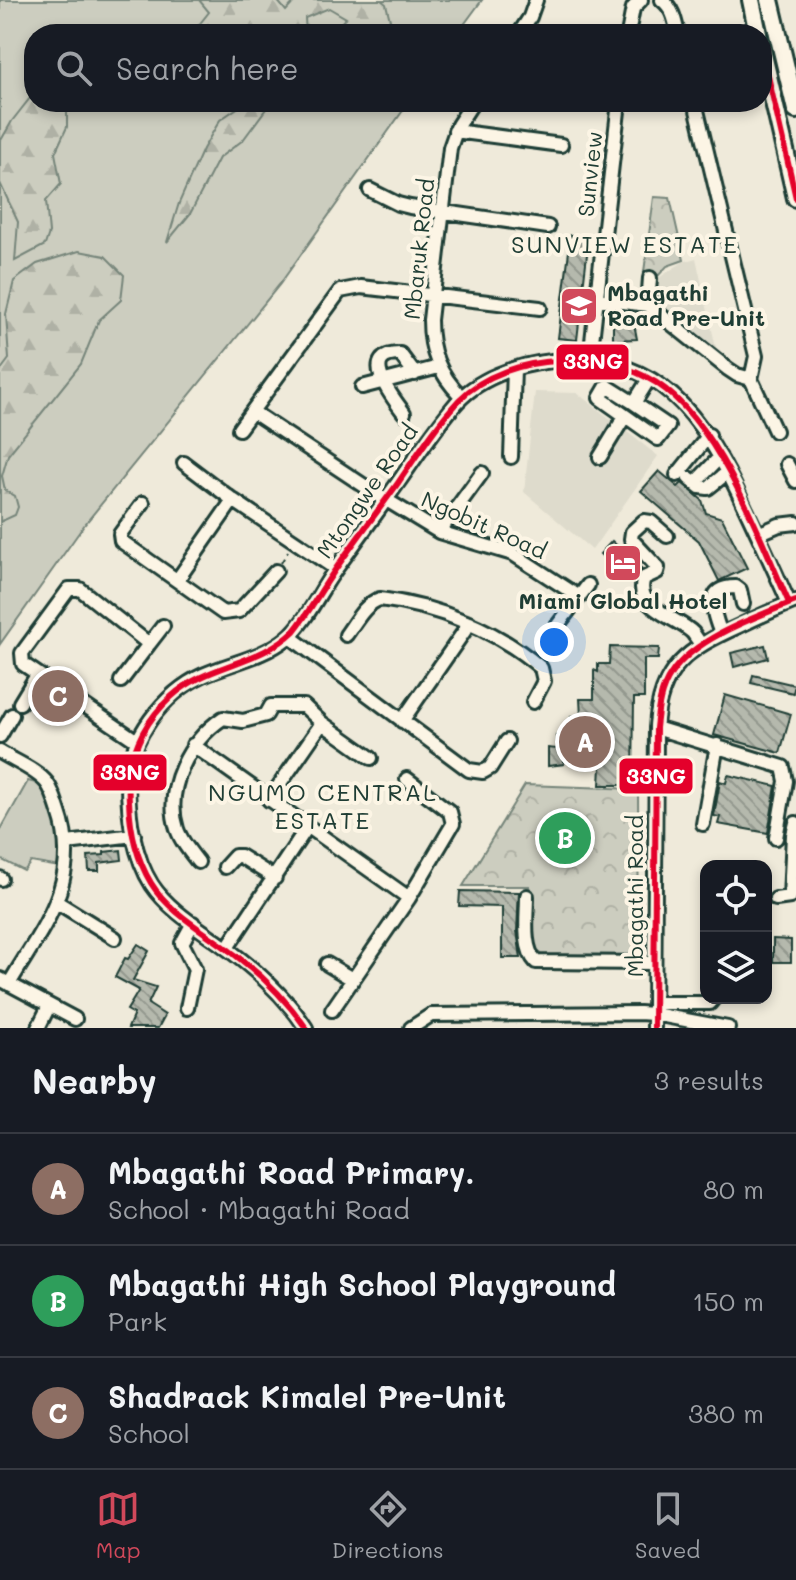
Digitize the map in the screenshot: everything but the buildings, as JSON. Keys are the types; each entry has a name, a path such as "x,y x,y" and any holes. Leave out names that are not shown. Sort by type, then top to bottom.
{"main road":[{"path":"751,0 756,24"},
{"path":"770,0 796,110"},
{"path":"772,83 790,143 796,198"}],"street":[{"path":"525,24 536,0"},
{"path":"630,24 633,8 641,0"},
{"path":"662,0 668,5 676,24"},
{"name":"Mbaruk Road","path":"461,396 446,381 430,338 442,212 455,131 467,112"},
{"name":"Sunview","path":"590,359 618,112"},
{"path":"697,112 756,356 751,379 775,431"},
{"path":"455,131 561,145"},
{"path":"370,190 398,204 548,227"},
{"path":"648,305 650,278"},
{"path":"239,429 340,291 361,287 540,308"},
{"path":"597,299 648,305 728,369 751,379"},
{"path":"404,413 380,382 381,363 392,354 400,354 415,374"},
{"name":"Mtongwe Road","path":"227,948 161,897 140,859 128,790 128,765 137,741 164,705 185,686 201,676 251,659 289,636 461,396 514,369 545,362 590,359 649,379 676,396 709,435 793,602"},
{"path":"607,363 607,386 600,398 658,439 668,426 607,386"},
{"path":"362,387 439,367"},
{"path":"511,457 514,369"},
{"path":"634,403 649,379"},
{"name":"Ngobit Road","path":"253,412 439,532 513,554 578,596"},
{"path":"600,457 625,416"},
{"path":"687,479 709,435"},
{"path":"687,479 720,457"},
{"path":"184,463 336,569"},
{"path":"787,464 796,481"},
{"path":"687,479 708,488 728,472"},
{"path":"439,532 482,473"},
{"path":"178,579 233,500"},
{"path":"143,503 120,534 121,541 227,614 239,611 276,571"},
{"path":"758,534 793,520"},
{"path":"667,536 651,522 644,521 632,532 631,539 658,568 657,572 644,578 642,594 665,616 693,633 701,644"},
{"path":"557,626 588,585"},
{"path":"721,634 713,605 716,593 736,587 740,590 743,604"},
{"path":"137,741 25,667 22,653 72,588 80,589 149,644"},
{"path":"346,635 367,606 373,600 380,599 470,623 541,668 544,681 533,702"},
{"name":"Mbagathi Road","path":"654,1028 656,728 662,687 680,660 701,644 793,602"},
{"path":"402,721 470,623"},
{"path":"121,681 163,626"},
{"path":"289,636 469,770 477,772 490,768 507,741"},
{"path":"20,703 37,675"},
{"path":"198,862 181,838 174,816 177,787 193,745 223,718 241,721 266,715 271,706 304,706 371,758"},
{"path":"0,736 12,715"},
{"path":"269,800 322,723"},
{"path":"656,728 783,767 786,781 776,838"},
{"path":"193,745 409,898"},
{"path":"703,824 717,745"},
{"path":"0,752 46,781 61,816 67,843 66,872 57,902 5,982 75,1019"},
{"path":"332,1010 449,835 453,818 407,779"},
{"path":"776,899 790,897 796,823"},
{"path":"306,1028 284,997 227,948 308,826"},
{"path":"67,843 134,835"},
{"path":"225,867 235,856 240,856 275,878"},
{"path":"527,896 528,941 530,955 536,962 654,963"},
{"path":"57,902 115,938"},
{"path":"187,1008 195,969 182,943 193,923"},
{"path":"327,964 352,979"},
{"path":"411,1028 431,1015 602,1014 700,1004"},
{"path":"38,1028 49,1006"},
{"path":"654,1008 728,1028"},
{"path":"602,1014 602,1028"}],"path":[{"path":"276,571 294,541"}],"shaded area":[{"path":"696,258 716,348 651,303 651,283 683,262"},
{"path":"535,392 577,393 658,456 592,550 524,492"}],"green space":[{"path":"0,0 482,0 464,24 24,24 24,112 402,112 280,284 85,524 0,644"},
{"path":"199,0 277,0 286,11 296,0 381,0 386,4 391,24 340,24 346,18 329,8 305,18 305,24 200,24 209,12"},
{"path":"24,106 24,112 67,112 67,127 55,153 61,184 46,201 49,233 45,245 15,261 18,222 0,183 0,142"},
{"path":"232,112 264,112 243,140 219,158 190,214 167,242 179,203 220,120"},
{"path":"654,197 670,198 684,260 667,266 659,275 644,272"},
{"path":"79,251 105,256 124,275 121,300 99,320 81,364 8,455 2,476 5,490 15,496 18,507 15,515 0,522 0,371 9,359 6,314 14,281 37,264"},
{"path":"28,781 48,786 65,833 60,867 31,862 24,871 0,859 0,831"},
{"path":"525,785 638,789 639,959 538,958 532,949 529,886 463,886"}],"transit line":[{"name":"33NG","path":"772,94 796,198"},
{"name":"33NG","path":"306,1028 264,979 178,913 151,883 138,853 131,822 129,786 133,757 151,719 185,686 265,651 294,631 435,430 469,391 492,377 518,367 545,362 603,363 646,377 670,393 693,417 713,445 732,477 789,603"},
{"name":"33NG","path":"654,1028 656,728 662,693 681,661 711,639 796,601"}],"place":[{"name":"Mbagathi Road Pre-Unit","path":"579,306"},
{"name":"Miami Global Hotel","path":"623,563"},
{"name":"Shadrack Kimalel Pre-Unit","path":"58,696"},
{"name":"Mbagathi Road Primary.","path":"585,742"},
{"name":"Mbagathi High School Playground","path":"565,838"}],"district":[{"name":"SUNVIEW ESTATE","path":"625,245"},
{"name":"NGUMO CENTRAL ESTATE","path":"323,807"}]}
